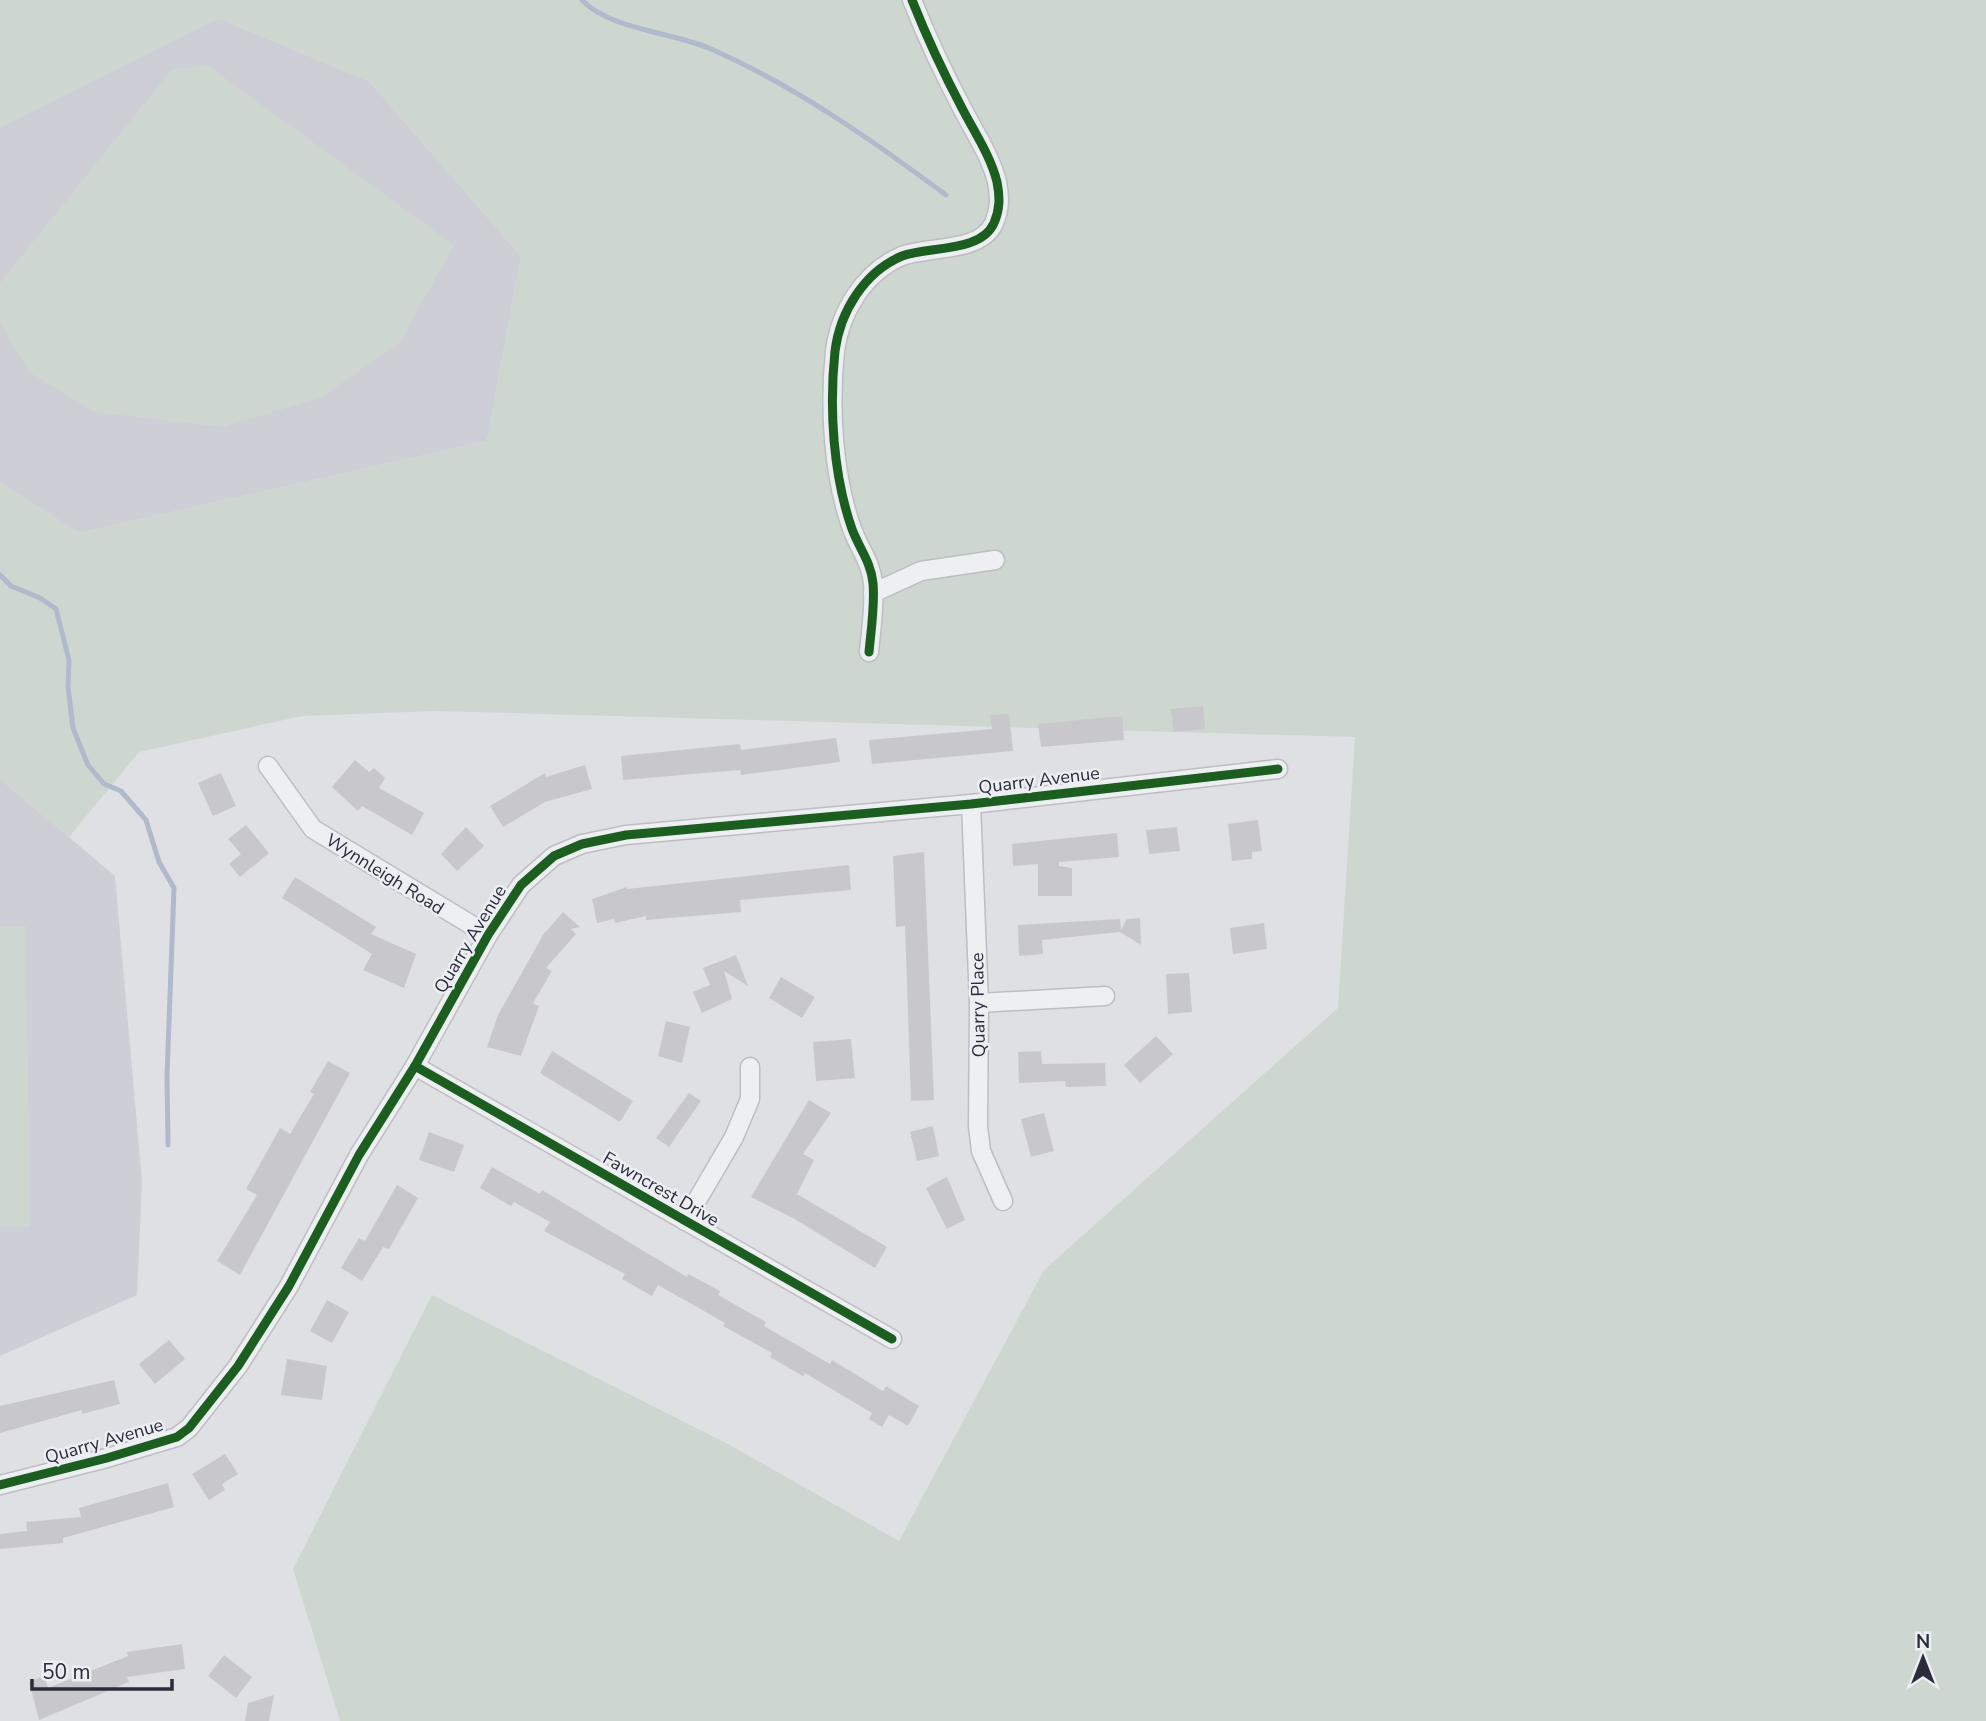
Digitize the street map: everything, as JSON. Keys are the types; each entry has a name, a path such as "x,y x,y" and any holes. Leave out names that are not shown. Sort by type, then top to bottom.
{"street":[{"path":"869,652 873,593 869,563 853,530 843,492 834,432 835,352 841,321 854,298 886,265 903,256 935,247 967,244 982,237 991,228 999,209 996,180 986,154 929,46 912,0"},
{"path":"873,593 921,571 995,560"},
{"name":"Wynnleigh Road","path":"268,766 313,829 488,935"},
{"name":"Quarry Avenue","path":"0,1485 132,1451 177,1437 189,1428 238,1366 289,1286 359,1155 415,1066 488,935 521,885 543,864 573,848 606,837 971,804 1278,769"},
{"name":"Quarry Place","path":"971,804 979,1003 979,1142 1003,1201"},
{"path":"979,1003 1105,996"},
{"name":"Fawncrest Drive","path":"415,1066 892,1339"},
{"path":"685,1222 734,1137 750,1099 750,1067"}],"shaded area":[{"path":"0,0 1986,0 1986,1721 340,1721 293,1569 432,1295 728,1444 899,1541 1044,1270 1338,1008 1355,737 437,711 302,716 139,752 69,837 0,779 0,482 79,533 487,441 521,256 369,81 218,18 0,127"},
{"path":"218,18 369,81 521,256 487,441 79,533 0,482 0,127"},
{"path":"208,66 454,245 400,342 322,397 222,427 95,412 29,372 0,323 0,283 172,69"},
{"path":"0,779 115,876 142,1181 137,1295 0,1356"},
{"path":"0,926 26,926 30,1227 0,1227"}],"building":[{"path":"1203,706 1205,729 1174,732 1171,709"},
{"path":"1009,714 1013,751 872,764 869,740 992,729 990,715"},
{"path":"1122,716 1124,740 1041,747 1038,724"},
{"path":"836,738 840,762 741,775 740,770 623,780 621,756 740,744 741,750"},
{"path":"355,760 369,772 374,768 385,778 379,788 424,813 412,835 362,806 358,811 332,787"},
{"path":"585,765 592,789 545,802 503,827 490,806 545,773 546,777"},
{"path":"221,773 236,806 213,816 198,783"},
{"path":"1258,820 1262,851 1252,852 1252,859 1232,861 1228,824"},
{"path":"246,825 269,853 240,877 229,864 241,854 228,839"},
{"path":"466,827 484,846 457,871 441,854"},
{"path":"1177,827 1180,851 1149,854 1146,830"},
{"path":"1117,833 1119,857 1059,862 1059,866 1072,868 1072,896 1038,896 1038,864 1013,866 1012,844"},
{"path":"924,852 934,1100 911,1101 905,926 896,927 893,856"},
{"path":"849,865 851,890 740,900 741,912 646,920 646,916 615,923 614,919 597,923 592,899 627,887"},
{"path":"295,877 376,927 371,934 416,954 404,988 363,970 372,954 282,898"},
{"path":"563,912 580,927 571,929 576,934 546,968 552,971 533,1003 539,1006 521,1056 487,1047 498,1015 543,935"},
{"path":"1140,918 1141,945 1120,932 1042,940 1043,954 1019,956 1018,925 1120,919 1121,930 1127,919"},
{"path":"1264,923 1267,949 1233,954 1230,928"},
{"path":"736,955 748,986 724,971 732,999 702,1013 693,992 710,985 703,968"},
{"path":"1189,973 1192,1012 1168,1014 1166,974"},
{"path":"781,977 815,997 802,1018 769,998"},
{"path":"666,1021 690,1027 682,1063 658,1056"},
{"path":"1156,1036 1173,1054 1140,1083 1124,1065"},
{"path":"851,1039 855,1078 816,1081 813,1042"},
{"path":"552,1051 633,1101 620,1122 540,1073"},
{"path":"1041,1051 1042,1064 1105,1063 1106,1086 1066,1087 1065,1081 1019,1083 1018,1052"},
{"path":"328,1061 350,1073 240,1275 217,1261 257,1195 246,1189 280,1128 290,1134 314,1094 310,1092"},
{"path":"689,1093 701,1101 669,1147 656,1138"},
{"path":"809,1100 831,1113 803,1154 814,1160 797,1194 887,1247 875,1268 793,1218 751,1197"},
{"path":"1044,1113 1054,1151 1031,1157 1021,1119"},
{"path":"933,1126 939,1156 917,1161 910,1132"},
{"path":"429,1132 464,1145 454,1172 419,1160"},
{"path":"492,1167 540,1194 542,1190 687,1277 688,1274 720,1291 718,1295 766,1322 764,1326 830,1364 832,1360 883,1391 886,1386 919,1406 908,1426 889,1415 882,1427 869,1419 872,1413 805,1373 803,1376 770,1357 772,1353 723,1326 725,1323 658,1285 652,1296 622,1279 625,1274 544,1231 550,1222 514,1202 511,1206 480,1188"},
{"path":"947,1177 965,1220 947,1229 926,1188"},
{"path":"397,1185 418,1198 389,1249 383,1247 362,1281 341,1268 359,1238 365,1241"},
{"path":"327,1300 349,1312 332,1343 310,1331"},
{"path":"169,1340 185,1359 155,1384 139,1364"},
{"path":"287,1359 327,1366 322,1400 281,1395"},
{"path":"114,1380 120,1404 82,1414 82,1410 0,1433 0,1406"},
{"path":"225,1454 238,1474 222,1484 225,1490 209,1500 192,1474"},
{"path":"168,1483 174,1507 63,1538 63,1543 0,1549 0,1534 27,1531 26,1522 81,1517 79,1508"},
{"path":"182,1644 185,1669 127,1677 129,1682 39,1720 29,1682 44,1676 48,1688 128,1656 127,1652"},
{"path":"224,1655 252,1677 236,1698 208,1676"},
{"path":"274,1695 269,1721 245,1721 248,1703"}],"waterway":[{"path":"582,0 609,18 696,43 773,80 861,134 946,195"},
{"path":"0,575 11,586 40,598 56,609 69,660 68,687 73,728 88,765 104,784 121,791 146,820 159,862 174,888 167,1076 168,1145"}],"cycle path":[{"path":"869,652 874,600 872,575 846,508 834,441 833,373 842,322 856,295 876,272 902,256 953,247 978,239 987,233 994,223 999,203 997,182 991,163 942,69 912,0"},
{"path":"0,1485 177,1437 189,1428 238,1366 289,1286 359,1155 415,1066 488,935 521,885 554,856 582,844 626,835 971,804 1278,769"},
{"path":"415,1066 892,1339"}]}
